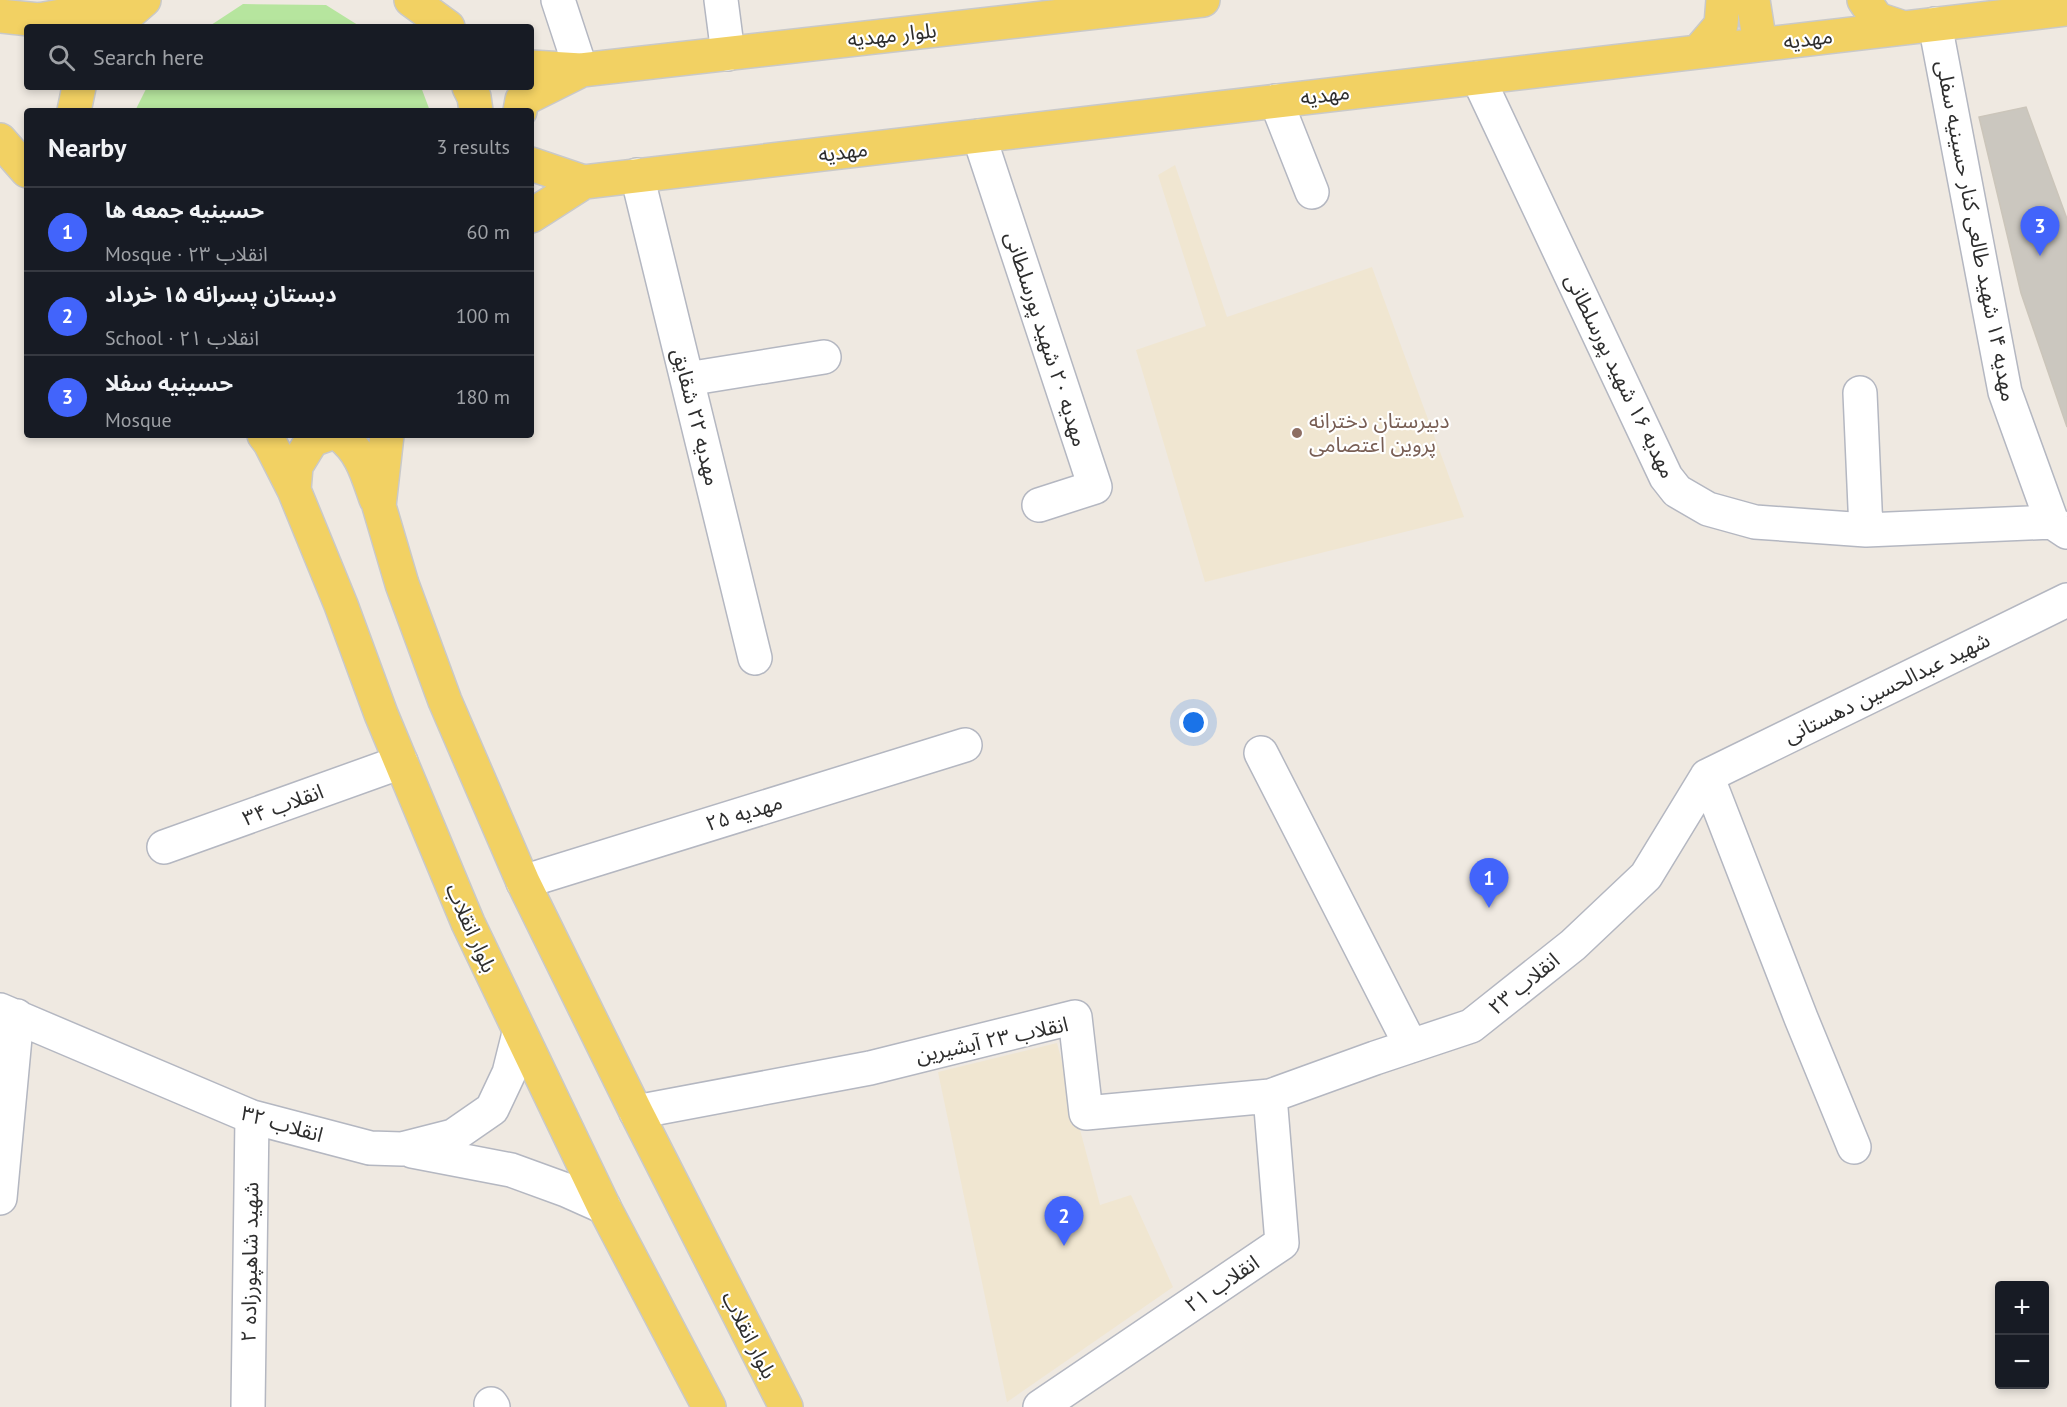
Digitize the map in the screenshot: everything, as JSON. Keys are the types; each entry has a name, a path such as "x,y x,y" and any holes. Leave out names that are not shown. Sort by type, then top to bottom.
{"main road":[{"path":"0,16 39,20 89,11 116,0"},
{"path":"116,24 144,0"},
{"path":"411,0 431,24"},
{"path":"411,0 444,24"},
{"name":"بلوار مهدیه","path":"581,70 1203,0"},
{"path":"1698,52 1721,25 1723,0"},
{"path":"1753,0 1760,44"},
{"path":"1864,0 1877,19 1920,26"},
{"name":"مهدیه","path":"584,182 2067,9"},
{"path":"534,67 581,70"},
{"path":"521,108 522,100 581,70"},
{"path":"75,108 78,90"},
{"path":"470,90 476,108"},
{"path":"0,140 24,168"},
{"path":"534,165 584,182"},
{"path":"534,214 584,182"},
{"name":"بلوار انقلاب","path":"266,438 294,490 401,762 468,923 604,1207 709,1407"},
{"path":"294,490 296,466 312,440 318,438"},
{"path":"344,438 352,444 362,459 379,506"},
{"name":"بلوار انقلاب","path":"387,438 379,506 402,584 445,701 523,882 636,1112 786,1407"}],"street":[{"path":"558,0 581,70"},
{"path":"721,0 728,54"},
{"name":"مهدیه ۱۴ شهید طالعی کنار حسینیه سفلی","path":"1920,26 2005,392 2059,527"},
{"name":"مهدیه ۱۶ شهید پورسلطانی","path":"1478,78 1666,477 1677,491 1708,509 1755,522 1866,530 2059,527"},
{"path":"1276,101 1312,192"},
{"name":"مهدیه ۲۰ شهید پورسلطانی","path":"979,136 1095,487 1039,505"},
{"name":"مهدیه ۲۲ شقایق","path":"637,176 755,658"},
{"path":"687,379 824,357"},
{"path":"1860,393 1866,530"},
{"name":"شهید عبدالحسین دهستانی","path":"1707,776 2067,600"},
{"name":"مهدیه ۲۵","path":"523,882 965,745"},
{"path":"1261,753 1411,1046"},
{"name":"انقلاب ۳۴","path":"164,847 401,762"},
{"path":"1707,776 1854,1147"},
{"name":"انقلاب ۲۳","path":"1270,1096 1471,1026 1572,945 1647,876 1707,776"},
{"path":"0,1198 9,1012"},
{"name":"انقلاب ۳۲","path":"9,1012 252,1118 370,1148 402,1149 453,1136 492,1109 509,1073 519,1033"},
{"name":"انقلاب ۲۳ آبشیرین","path":"636,1112 870,1068 1075,1017 1086,1113 1270,1096"},
{"name":"انقلاب ۲۱","path":"1042,1406 1282,1243 1270,1096"},
{"name":"شهید شاهپورزاده ۲","path":"248,1407 252,1118"},
{"path":"402,1149 511,1170 604,1207"}],"shaded area":[{"name":"دبیرستان دخترانه پروین اعتصامی","path":"1175,165 1227,317 1372,267 1464,517 1205,582 1136,350 1206,326 1158,175"},
{"path":"1057,1043 1100,1205 1131,1195 1173,1287 1007,1402 938,1072"}],"green space":[{"path":"243,4 326,5 356,24 213,24"},
{"path":"146,90 422,90 429,108 136,108"}],"building":[{"path":"2026,107 2067,219 2067,427 2021,293 1979,117"}],"place":[{"name":"حسینیه سفلا","path":"2040,256"},
{"name":"دبیرستان دخترانه پروین اعتصامی","path":"1297,433"},
{"name":"حسینیه جمعه ها","path":"1489,908"},
{"name":"دبستان پسرانه ۱۵ خرداد","path":"1064,1246"}]}
